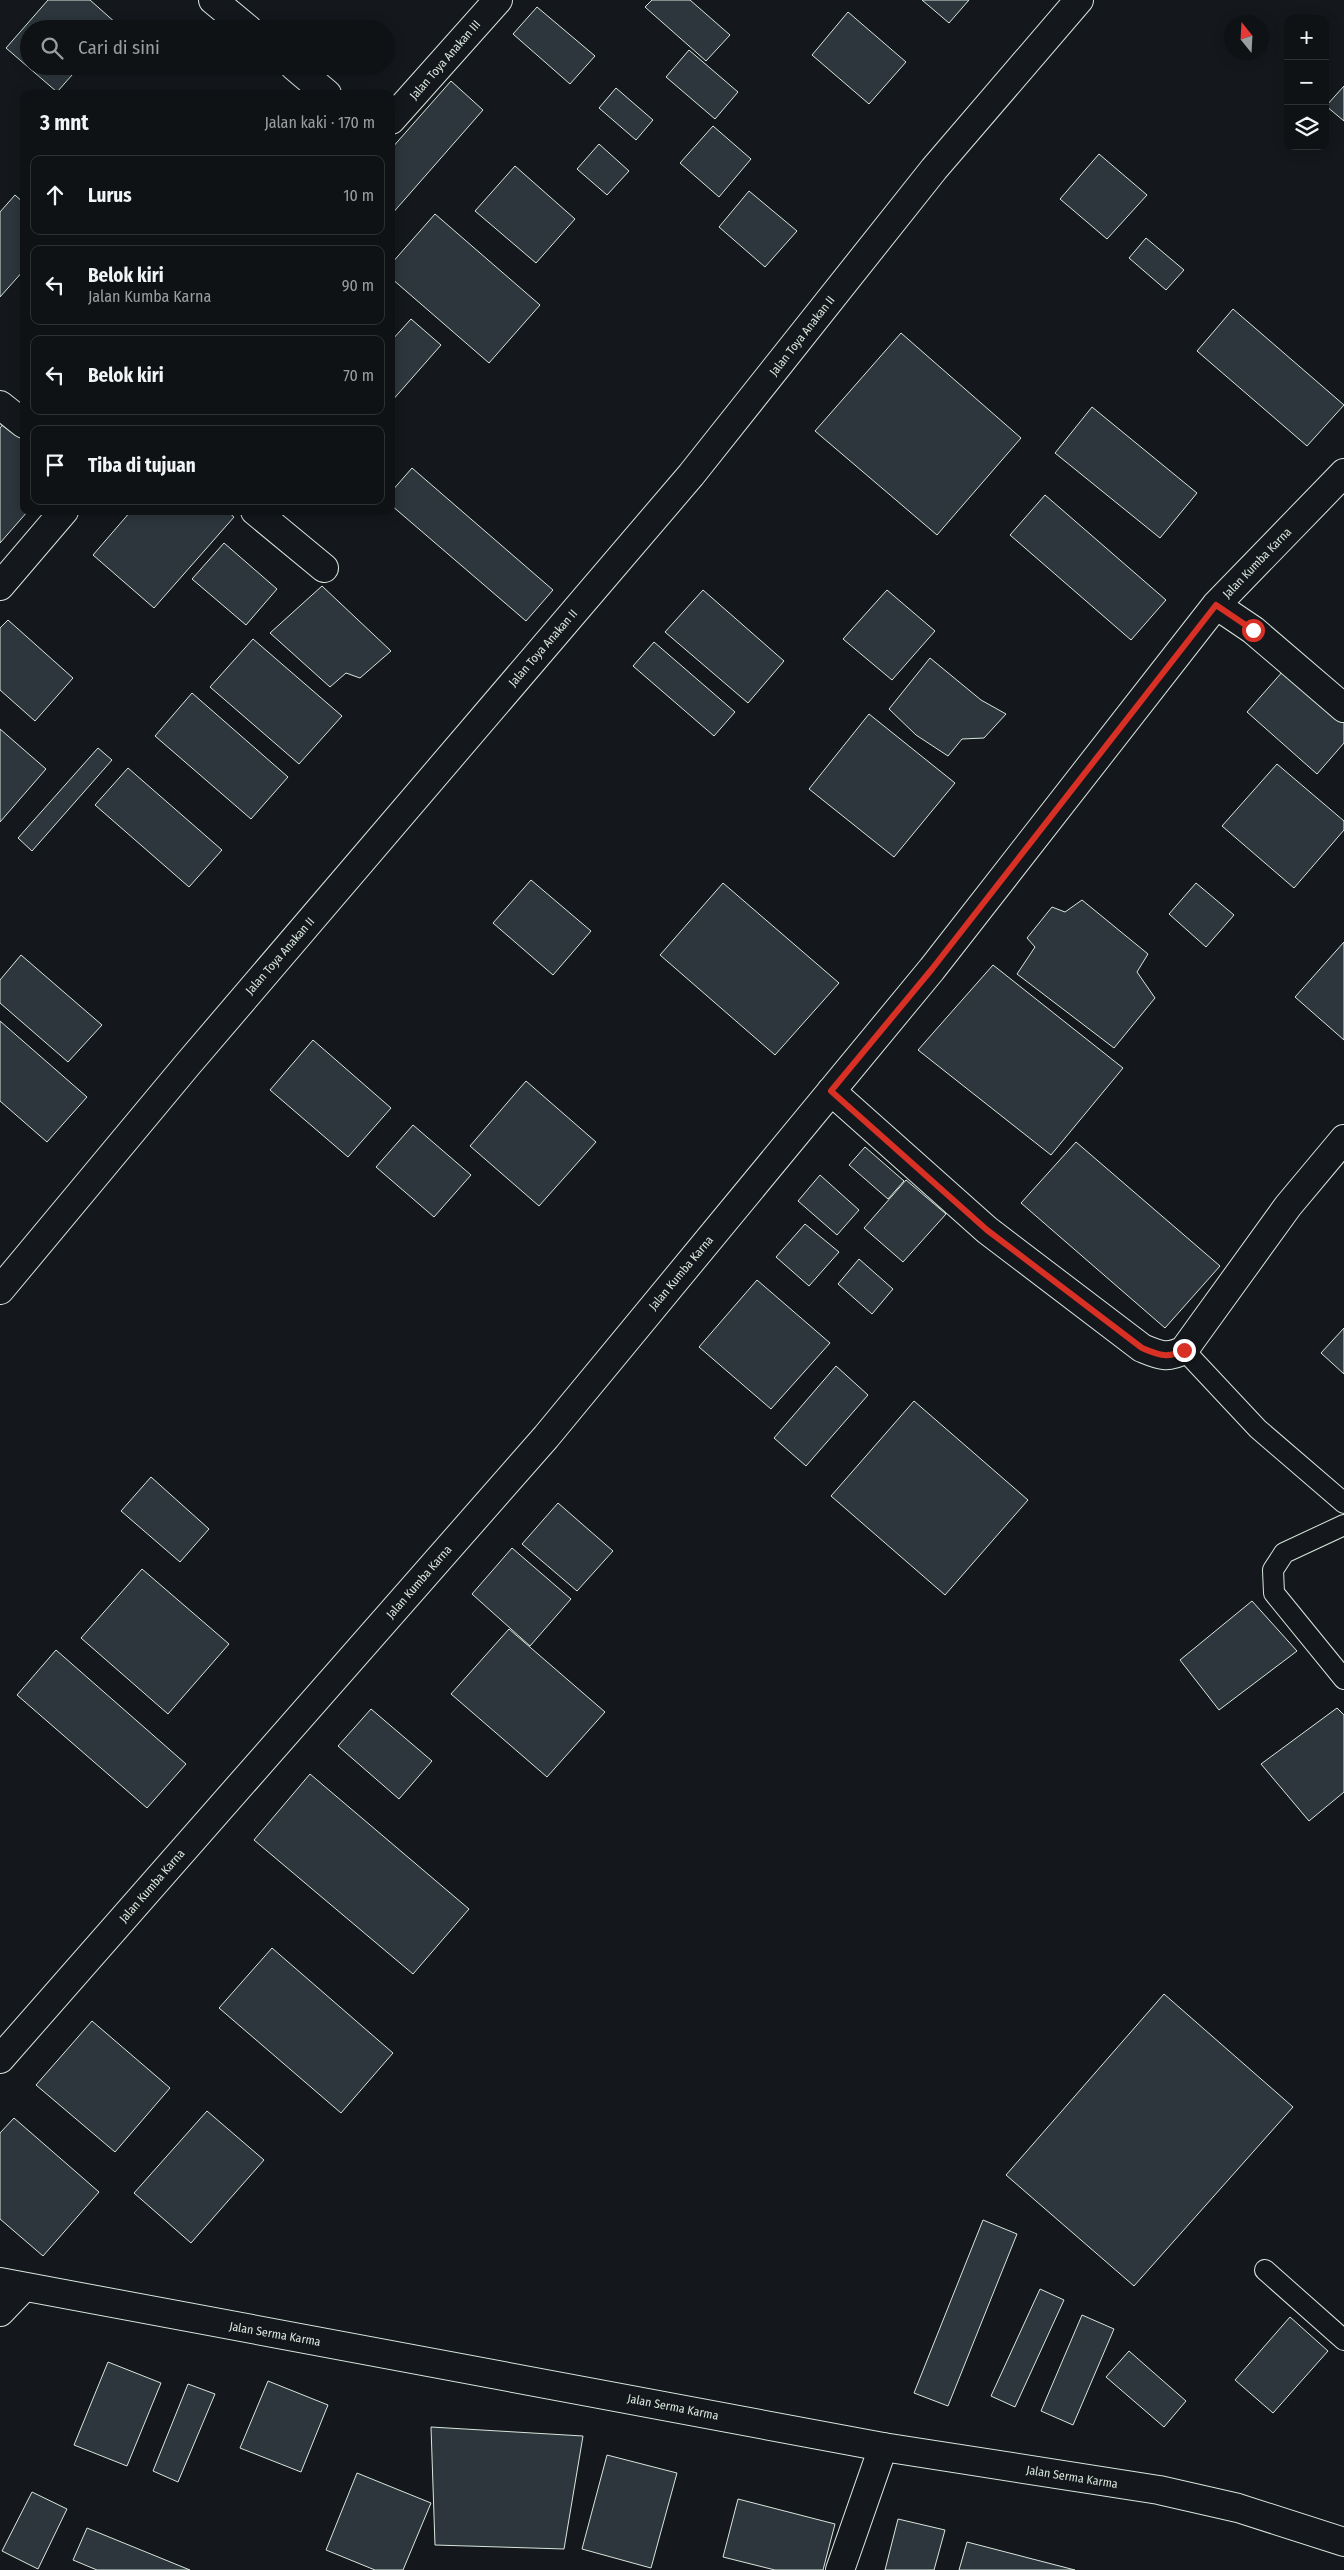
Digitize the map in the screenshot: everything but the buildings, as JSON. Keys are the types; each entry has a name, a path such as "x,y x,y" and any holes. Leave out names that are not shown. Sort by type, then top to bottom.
{"street":[{"path":"213,0 237,20"},
{"name":"Jalan Toya Anakan III","path":"395,116 498,0"},
{"name":"Jalan Toya Anakan II","path":"0,1290 188,1064 691,475 934,169 1079,0"},
{"path":"305,75 322,90"},
{"path":"0,405 20,421"},
{"name":"Jalan Kumba Karna","path":"1,2054 546,1437 932,969 1216,605 1344,473"},
{"path":"0,586 61,515"},
{"path":"260,515 324,568"},
{"path":"1216,605 1253,630 1344,708"},
{"path":"831,1091 987,1230 1142,1348 1161,1356 1171,1356 1184,1350 1288,1206 1344,1139"},
{"path":"0,2312 12,2285"},
{"name":"Jalan Serma Karma","path":"12,2285 883,2447 1159,2490 1238,2508 1344,2542"},
{"path":"840,2570 883,2447"}],"lane":[{"path":"1184,1350 1258,1429 1344,1504"},
{"path":"1344,1524 1284,1552 1273,1570 1274,1593 1344,1679"},
{"path":"1265,2270 1344,2340"}],"route":[{"path":"1184,1350 1171,1356 1161,1356 1142,1348 987,1230 831,1091 932,969 1216,605 1253,630"}]}
